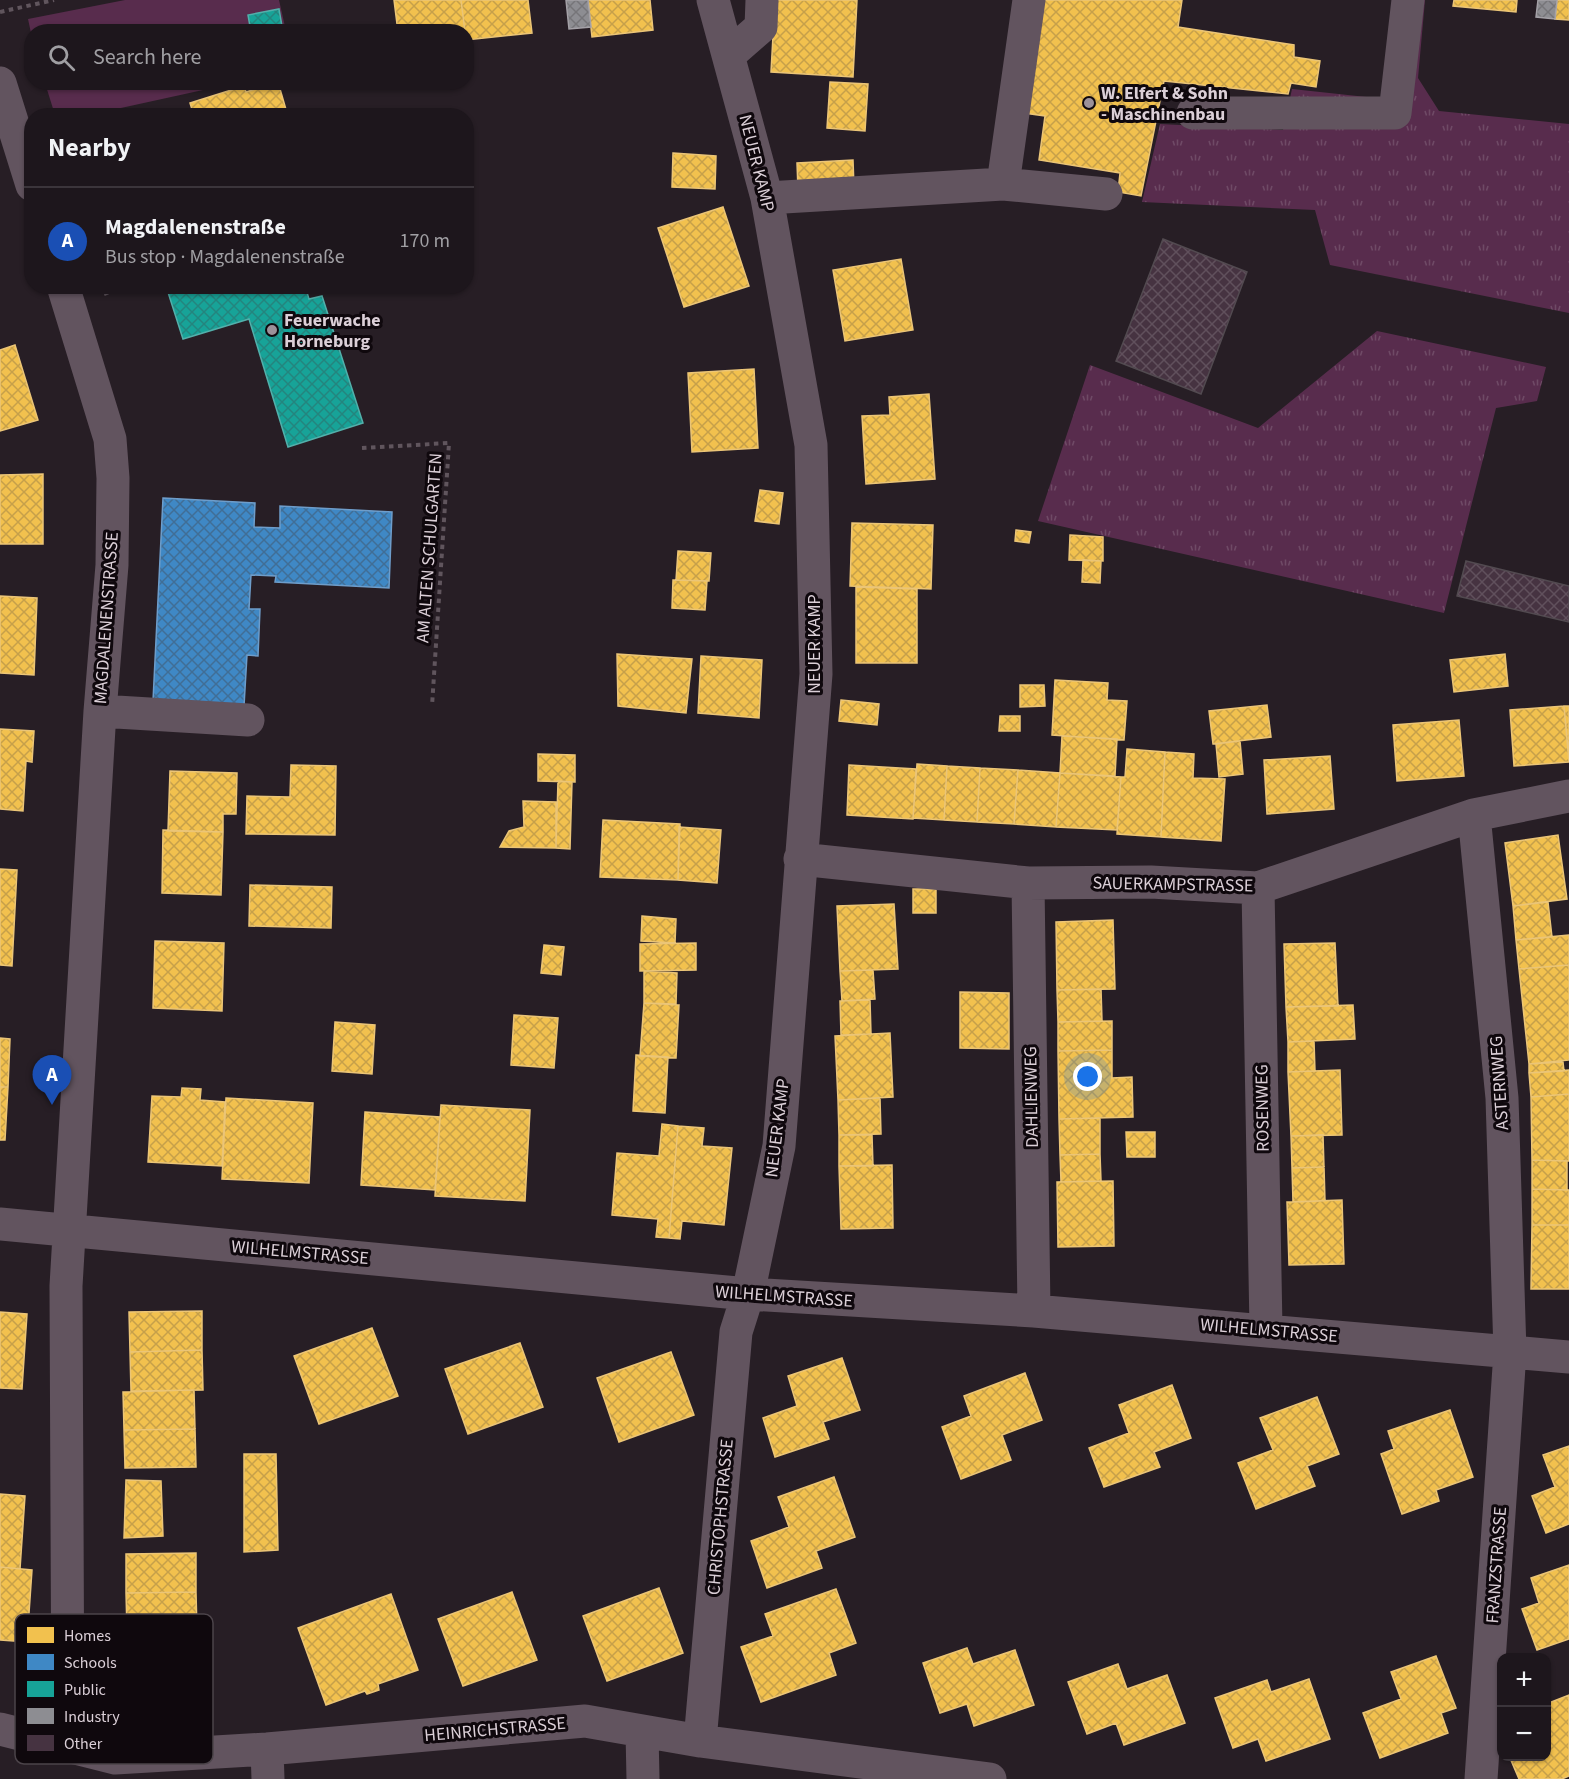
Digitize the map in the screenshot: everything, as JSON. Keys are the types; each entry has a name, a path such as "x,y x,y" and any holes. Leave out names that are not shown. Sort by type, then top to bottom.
{"street":[{"name":"NEUER KAMP","path":"713,0 730,54 767,198 811,445 816,674 779,1146 748,1294"},
{"path":"730,54 760,27 762,0"},
{"path":"1004,184 1029,0"},
{"path":"1193,113 1395,113 1408,0"},
{"path":"0,83 24,160"},
{"path":"767,198 1004,184 1106,195"},
{"name":"MAGDALENENSTRASSE","path":"65,294 110,439 113,478 112,565 100,711 66,1286 67,1614"},
{"path":"100,711 248,720"},
{"name":"SAUERKAMPSTRASSE","path":"800,859 1028,883 1151,882 1258,888 1474,815 1569,796"},
{"name":"ASTERNWEG","path":"1474,815 1502,1098 1510,1352"},
{"name":"DAHLIENWEG","path":"1028,883 1034,1311"},
{"name":"ROSENWEG","path":"1258,888 1266,1329"},
{"name":"WILHELMSTRASSE","path":"0,1224 748,1294 1034,1311 1266,1329 1569,1357"},
{"name":"CHRISTOPHSTRASSE","path":"700,1741 736,1332 748,1294"},
{"name":"FRANZSTRASSE","path":"1482,1779 1510,1352"},
{"name":"HEINRICHSTRASSE","path":"213,1762 267,1764 585,1721 700,1741 990,1779"},
{"name":"HEINRICHSTRASSE","path":"0,1729 15,1733"},
{"path":"642,1732 643,1779"}],"path":[{"path":"0,12 54,0"},
{"name":"AM ALTEN SCHULGARTEN","path":"362,448 449,442 432,706"}],"green space":[{"path":"125,0 279,0 284,24 29,24 28,19"},
{"path":"1397,0 1425,0 1418,78 1439,111 1569,124 1569,313 1330,265 1315,210 1142,202 1160,124 1283,130 1292,89 1385,99"},
{"path":"47,90 203,90 121,108 53,108"},
{"path":"1377,331 1546,367 1537,401 1496,408 1444,613 1038,521 1090,365 1258,428"}],"building: Homes":[{"path":"394,0 461,0 464,24 397,24"},
{"path":"461,0 528,0 532,33 474,39 474,24 464,24"},
{"path":"588,0 650,0 653,30 592,37"},
{"path":"775,0 857,0 853,77 771,72"},
{"name":"W. Elfert & Sohn - Maschinenbau","path":"1034,0 1182,0 1178,27 1294,45 1294,57 1320,61 1316,87 1291,83 1288,94 1164,81 1141,196 1118,192 1120,173 1039,160 1045,116 1017,112"},
{"path":"1454,0 1517,0 1516,12 1453,6"},
{"path":"1557,0 1569,0 1569,20 1555,19"},
{"path":"830,82 868,84 865,131 827,128"},
{"path":"231,90 245,90 246,92 280,90 286,108 192,108 190,103"},
{"path":"673,153 716,156 715,189 672,187"},
{"path":"853,160 854,187 798,189 797,163"},
{"path":"723,207 749,286 684,307 658,228"},
{"path":"901,259 913,330 845,341 833,270"},
{"path":"15,345 38,420 0,431 0,350"},
{"path":"754,369 758,448 692,452 688,373"},
{"path":"929,394 935,479 866,484 862,416 890,415 889,397"},
{"path":"43,474 43,544 0,544 0,475"},
{"path":"760,490 783,493 779,524 755,521"},
{"path":"852,523 933,525 931,589 850,586"},
{"path":"1016,530 1031,532 1029,543 1015,541"},
{"path":"1070,535 1103,537 1103,561 1069,560"},
{"path":"678,551 711,553 709,581 676,580"},
{"path":"1083,560 1101,561 1100,583 1082,582"},
{"path":"673,580 707,581 705,610 672,608"},
{"path":"856,587 917,589 917,663 856,663"},
{"path":"0,596 37,598 34,675 0,673"},
{"path":"617,654 692,659 686,713 618,706"},
{"path":"1505,654 1508,686 1454,692 1450,660"},
{"path":"701,656 762,660 759,718 698,713"},
{"path":"1055,680 1108,683 1107,700 1127,701 1124,740 1052,735"},
{"path":"1020,685 1044,685 1045,706 1020,707"},
{"path":"841,700 879,704 877,725 839,721"},
{"path":"1267,705 1271,737 1213,744 1209,711"},
{"path":"1564,706 1569,706 1569,759"},
{"path":"1564,706 1569,762 1514,766 1510,710"},
{"path":"1000,716 1020,716 1020,731 999,731"},
{"path":"1459,720 1464,776 1397,781 1393,725"},
{"path":"0,729 34,731 32,762 26,761 23,811 0,809"},
{"path":"1062,736 1117,739 1115,776 1060,773"},
{"path":"1240,741 1243,774 1219,777 1216,744"},
{"path":"1127,749 1165,752 1161,837 1117,834 1121,777 1125,777"},
{"path":"1165,752 1194,754 1193,778 1225,779 1221,841 1161,837"},
{"path":"538,754 575,755 575,782 538,781"},
{"path":"1330,756 1334,809 1267,814 1264,760"},
{"path":"917,764 947,766 944,820 913,818"},
{"path":"291,765 336,766 335,835 246,834 247,796 290,797"},
{"path":"849,765 916,769 913,819 847,815"},
{"path":"947,766 980,768 977,822 944,820"},
{"path":"980,768 1018,770 1014,824 977,822"},
{"path":"1018,770 1060,773 1056,827 1014,824"},
{"path":"170,771 237,773 236,814 223,814 223,832 168,831"},
{"path":"1060,773 1121,777 1117,830 1056,827"},
{"path":"558,781 572,782 570,849 556,848"},
{"path":"523,801 556,802 556,848 500,847 509,831 524,827"},
{"path":"603,820 680,824 678,880 600,877"},
{"path":"679,827 721,830 717,883 678,880"},
{"path":"163,830 223,832 221,895 162,893"},
{"path":"1558,835 1567,899 1513,906 1505,843"},
{"path":"0,869 17,870 12,966 0,965"},
{"path":"250,885 332,887 331,928 249,926"},
{"path":"913,889 936,889 936,913 913,913"},
{"path":"1548,902 1552,937 1516,940 1513,906"},
{"path":"894,904 898,969 840,971 837,906"},
{"path":"642,916 676,919 675,943 641,941"},
{"path":"1113,920 1115,989 1057,990 1056,922"},
{"path":"1569,935 1569,965 1519,969 1516,940"},
{"path":"155,941 224,943 222,1011 153,1008"},
{"path":"696,943 696,970 640,971 640,944"},
{"path":"1335,943 1338,1006 1286,1007 1284,944"},
{"path":"544,945 564,947 561,975 541,973"},
{"path":"1569,965 1569,1060 1529,1064 1519,969"},
{"path":"873,970 875,999 842,1001 840,971"},
{"path":"644,971 677,973 676,1004 644,1003"},
{"path":"1101,989 1102,1021 1058,1022 1057,990"},
{"path":"960,992 1009,993 1009,1049 960,1048"},
{"path":"870,1000 871,1034 841,1035 840,1001"},
{"path":"644,1003 679,1005 676,1058 640,1056"},
{"path":"1353,1005 1355,1039 1288,1042 1286,1007"},
{"path":"514,1015 558,1018 554,1068 511,1065"},
{"path":"1112,1021 1112,1050 1058,1051 1058,1022"},
{"path":"335,1022 375,1025 372,1074 332,1071"},
{"path":"890,1033 893,1097 838,1100 835,1036"},
{"path":"0,1038 10,1039 8,1087 0,1087"},
{"path":"1314,1041 1315,1071 1288,1072 1288,1042"},
{"path":"1112,1050 1112,1078 1132,1077 1133,1117 1059,1119 1058,1051"},
{"path":"636,1055 668,1057 665,1113 633,1111"},
{"path":"1563,1062 1564,1071 1529,1073 1529,1064"},
{"path":"1340,1070 1342,1135 1291,1136 1288,1072"},
{"path":"1569,1070 1569,1094 1531,1097 1529,1073"},
{"path":"0,1087 8,1087 5,1140 0,1140"},
{"path":"182,1088 201,1089 200,1100 225,1102 222,1166 148,1162 152,1096 181,1097"},
{"path":"1569,1094 1569,1161 1532,1160 1531,1097"},
{"path":"226,1098 313,1103 309,1183 222,1179"},
{"path":"880,1098 881,1134 839,1135 838,1100"},
{"path":"441,1105 530,1110 525,1201 435,1196"},
{"path":"365,1112 440,1117 435,1190 361,1185"},
{"path":"1100,1118 1100,1154 1060,1155 1059,1119"},
{"path":"662,1124 678,1126 669,1238 656,1237 658,1219 612,1215 617,1153 659,1156"},
{"path":"678,1126 704,1128 702,1146 732,1148 724,1225 682,1221 680,1239 669,1238"},
{"path":"1126,1132 1155,1132 1155,1157 1127,1157"},
{"path":"839,1135 872,1135 873,1166 839,1166"},
{"path":"1323,1135 1324,1167 1292,1168 1291,1136"},
{"path":"1100,1154 1101,1181 1061,1182 1060,1155"},
{"path":"1532,1160 1567,1161 1567,1190 1532,1189"},
{"path":"892,1165 893,1228 841,1229 839,1166"},
{"path":"1324,1167 1325,1201 1293,1202 1292,1168"},
{"path":"1113,1181 1114,1246 1058,1247 1057,1182"},
{"path":"1532,1189 1569,1190 1569,1225 1532,1225"},
{"path":"1342,1200 1344,1264 1289,1265 1287,1202"},
{"path":"1532,1225 1569,1225 1569,1289 1531,1289"},
{"path":"202,1311 202,1350 130,1352 129,1312"},
{"path":"0,1312 27,1314 22,1389 0,1388"},
{"path":"372,1328 398,1396 319,1424 294,1356"},
{"path":"520,1343 543,1407 468,1434 445,1369"},
{"path":"202,1350 203,1390 131,1391 130,1352"},
{"path":"671,1352 694,1415 619,1442 597,1378"},
{"path":"842,1358 860,1410 823,1422 829,1439 775,1457 763,1418 797,1406 788,1376"},
{"path":"1025,1373 1042,1420 1002,1435 1011,1460 961,1479 942,1427 971,1416 964,1396"},
{"path":"1172,1385 1191,1438 1154,1452 1160,1467 1104,1487 1089,1448 1129,1433 1119,1405"},
{"path":"194,1390 195,1429 124,1430 123,1392"},
{"path":"1317,1397 1339,1454 1307,1466 1315,1486 1256,1509 1238,1463 1273,1450 1260,1418"},
{"path":"1450,1410 1473,1477 1436,1490 1439,1501 1402,1514 1381,1454 1394,1449 1388,1431"},
{"path":"195,1429 196,1467 125,1468 124,1430"},
{"path":"1569,1446 1569,1524 1546,1533 1532,1496 1555,1487 1543,1455"},
{"path":"244,1454 276,1454 278,1550 244,1552"},
{"path":"834,1477 855,1537 816,1551 822,1568 767,1588 751,1541 789,1527 778,1497"},
{"path":"126,1480 161,1481 163,1536 124,1538"},
{"path":"0,1494 25,1496 20,1569 0,1567"},
{"path":"196,1553 196,1592 126,1593 126,1554"},
{"path":"1569,1565 1569,1639 1537,1650 1522,1609 1539,1603 1531,1578"},
{"path":"0,1567 32,1570 29,1614 15,1614 15,1641 0,1640"},
{"path":"659,1588 683,1653 607,1681 583,1616"},
{"path":"836,1589 856,1643 829,1653 836,1675 761,1702 741,1647 773,1636 765,1614"},
{"path":"196,1592 197,1614 127,1614 126,1593"},
{"path":"512,1592 537,1660 463,1686 438,1619"},
{"path":"391,1594 418,1670 378,1684 379,1690 367,1694 365,1691 326,1705 298,1628"},
{"path":"967,1648 973,1664 1015,1650 1034,1705 974,1726 967,1704 940,1713 923,1663"},
{"path":"1436,1656 1456,1708 1441,1713 1448,1733 1380,1758 1363,1713 1401,1699 1391,1672"},
{"path":"1118,1664 1127,1689 1167,1675 1185,1723 1124,1745 1116,1723 1087,1734 1068,1682"},
{"path":"1309,1679 1330,1739 1266,1761 1258,1739 1233,1748 1215,1698 1267,1680 1271,1692"},
{"path":"1569,1695 1569,1776 1562,1779 1519,1779 1511,1761 1551,1761 1551,1702"}],"building: Schools":[{"path":"163,498 255,503 254,527 280,528 280,506 392,512 389,588 275,582 276,576 251,575 249,609 260,609 258,656 247,655 244,706 153,701"}],"building: Public":[{"path":"279,9 282,24 250,24 248,15"},
{"path":"169,294 307,294 309,299 322,296 363,423 288,447 249,319 183,339"}],"building: Industry":[{"path":"566,0 588,0 591,27 569,29"},
{"path":"1538,0 1557,0 1555,19 1536,17"}],"building: Other":[{"path":"1163,239 1247,272 1201,394 1116,361"},
{"path":"1466,561 1569,586 1569,622 1457,596"}],"place":[{"name":"W. Elfert & Sohn - Maschinenbau","path":"1089,103"},
{"name":"Feuerwache Horneburg","path":"272,330"},
{"name":"Magdalenenstraße","path":"52,1105"}]}
